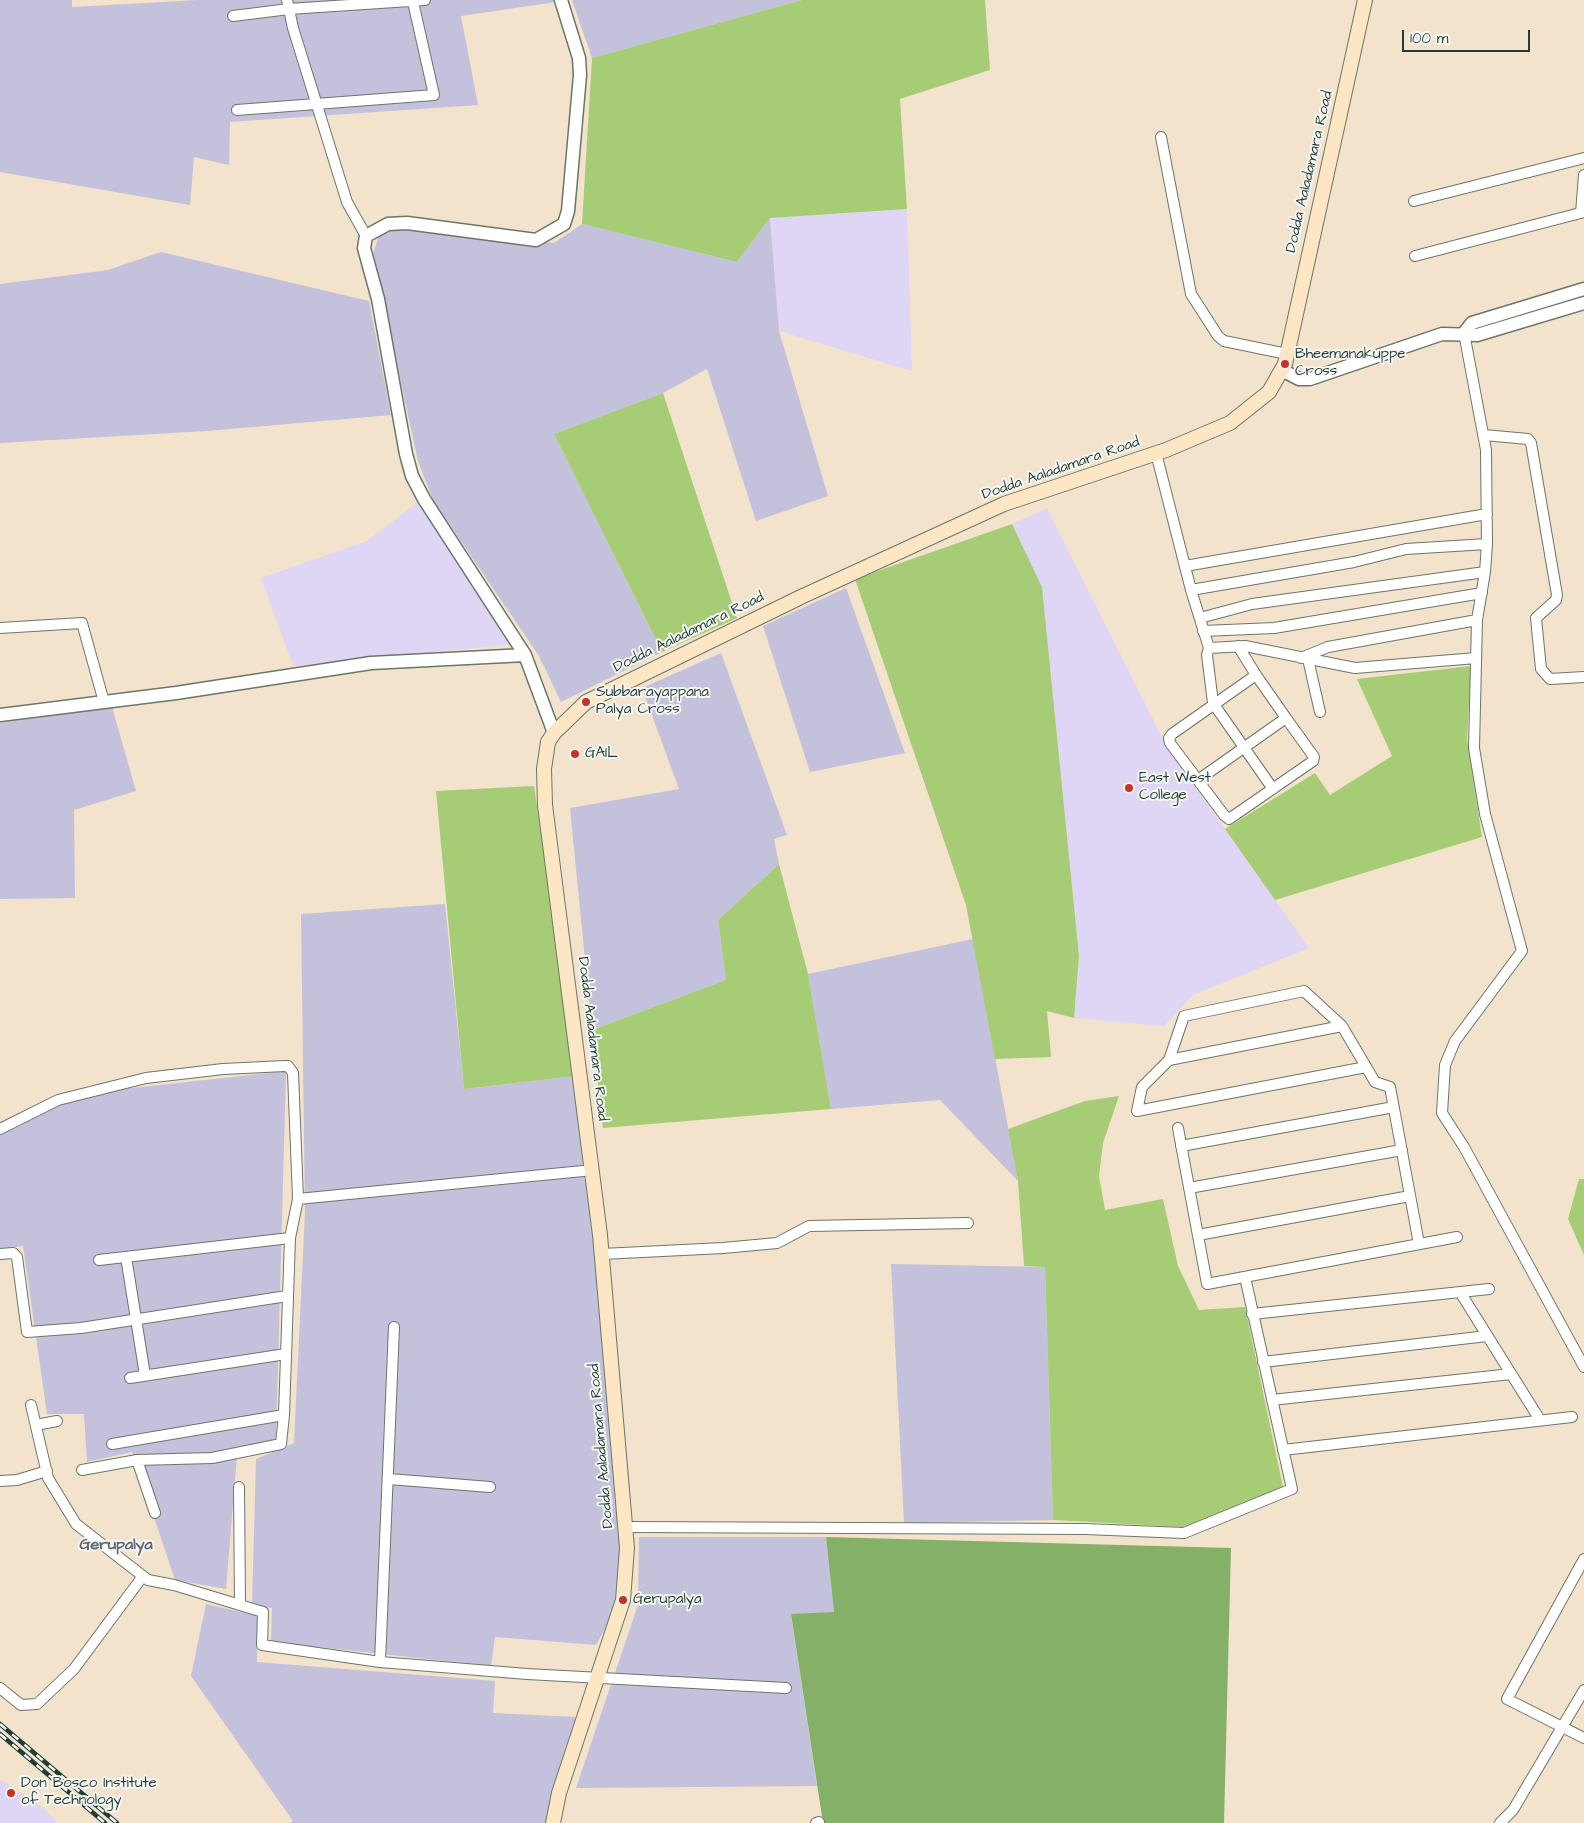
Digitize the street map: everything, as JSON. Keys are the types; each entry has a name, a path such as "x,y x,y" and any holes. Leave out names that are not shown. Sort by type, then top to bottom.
{"main road":[{"name":"Dodda Aaladamara Road","path":"553,1823 559,1792 623,1600 627,1548 593,1170 545,805 544,769 548,742 554,733 586,702 916,543 1004,504 1156,453 1230,423 1269,392 1282,370 1287,354 1365,0"}],"street":[{"path":"366,236 388,224 407,223 536,240 564,224 568,211 580,75 579,58 561,0"},
{"path":"233,16 288,4 418,1 434,95 237,110"},
{"path":"288,4 347,202 366,236 364,248 378,299 406,454 412,476 424,499 525,655 554,733"},
{"path":"1161,137 1192,297 1218,336 1224,341 1287,354"},
{"path":"1414,201 1584,158"},
{"path":"1415,256 1582,213 1584,175"},
{"path":"1584,289 1472,323 1464,333 1484,435 1487,514 1486,572 1477,620 1474,748 1485,814 1522,951 1455,1041 1445,1065 1442,1113 1473,1164 1584,1366"},
{"path":"1282,370 1299,378 1310,379 1442,334 1464,333 1477,335 1584,303"},
{"path":"1484,435 1528,439 1531,443 1557,595 1556,600 1536,618 1541,669 1550,679 1584,677"},
{"path":"1156,453 1191,590 1209,648 1207,655 1212,700 1243,749 1273,789"},
{"path":"1185,566 1487,514"},
{"path":"1191,590 1354,562 1406,549 1487,544"},
{"path":"1200,618 1252,604 1486,572"},
{"path":"1203,630 1274,628 1482,593"},
{"path":"1304,658 1328,647 1477,620"},
{"path":"0,628 82,624 104,702"},
{"path":"1209,648 1238,646 1355,668 1476,658"},
{"path":"1238,646 1256,675 1314,757 1313,761 1228,818 1170,743 1169,738 1256,675"},
{"path":"0,715 290,677 371,663 525,655"},
{"path":"1304,658 1320,712"},
{"path":"1198,780 1286,718"},
{"path":"1366,1066 1137,1111 1142,1087 1169,1060 1184,1016 1304,992 1342,1026 1376,1082 1390,1087 1419,1244"},
{"path":"1169,1060 1342,1026"},
{"path":"0,1129 58,1100 146,1078 223,1069 288,1066 293,1073 298,1199 290,1238 284,1414 281,1444 212,1458 138,1460 82,1470"},
{"path":"1181,1146 1394,1107"},
{"path":"1178,1128 1207,1284 1457,1237"},
{"path":"1189,1188 1402,1150"},
{"path":"298,1199 593,1170"},
{"path":"1198,1235 1410,1196"},
{"path":"602,1254 723,1248 778,1243 809,1226 968,1223"},
{"path":"99,1260 290,1238"},
{"path":"0,1254 13,1253 17,1257 27,1332 81,1328 287,1296"},
{"path":"126,1257 145,1375"},
{"path":"626,1527 1085,1529 1184,1533 1292,1489 1245,1277"},
{"path":"1252,1314 1488,1289"},
{"path":"1460,1292 1540,1420"},
{"path":"380,1662 394,1328"},
{"path":"1263,1362 1487,1336"},
{"path":"130,1378 286,1354"},
{"path":"1272,1400 1511,1374"},
{"path":"31,1406 47,1471 76,1524 148,1580 174,1585 263,1612 262,1646 380,1662 528,1674 597,1676 786,1688"},
{"path":"112,1444 284,1414"},
{"path":"1283,1450 1572,1417"},
{"path":"24,1426 57,1421"},
{"path":"138,1460 155,1513"},
{"path":"0,1481 17,1480 47,1471"},
{"path":"389,1479 490,1487"},
{"path":"240,1487 240,1604"},
{"path":"1584,1559 1507,1699 1584,1738"},
{"path":"0,1688 23,1706 38,1703 74,1669 143,1576"},
{"path":"1500,1823 1513,1810 1584,1690"}],"shaded area":[{"path":"0,0 72,0 72,7 198,0 556,0 556,2 461,16 478,105 230,122 229,165 194,157 190,205 0,172"},
{"path":"572,0 802,0 592,58"},
{"path":"907,209 912,371 779,331 770,218"},
{"path":"770,218 779,331 828,496 756,521 707,369 663,393 554,434 662,652 561,702 539,656 433,500 418,461 373,254 380,232 394,228 554,243 582,224 737,262"},
{"path":"161,252 369,301 391,415 207,431 0,443 0,284 108,270"},
{"path":"418,502 515,644 293,666 261,578 367,541"},
{"name":"East West College","path":"1047,508 1167,747 1309,948 1193,995 1164,1026 1074,1018 1079,956 1042,587 1012,524"},
{"path":"846,588 905,753 810,772 763,626"},
{"path":"721,653 787,835 774,839 779,864 718,920 726,980 592,1030 570,808 679,789 642,688"},
{"path":"112,707 136,791 74,810 75,898 0,899 0,723"},
{"path":"445,904 464,1089 576,1076 593,1223 621,1552 616,1609 596,1645 495,1637 491,1666 271,1642 272,1608 252,1605 256,1459 294,1443 305,1212 301,914"},
{"path":"973,939 1018,1181 940,1100 831,1109 808,974"},
{"path":"286,1071 276,1440 237,1455 226,1589 175,1580 132,1452 87,1462 84,1414 47,1414 23,1246 0,1249 0,1127 96,1092"},
{"path":"891,1264 1045,1267 1053,1520 904,1523"},
{"path":"639,1537 826,1537 834,1612 791,1615 817,1786 576,1788 638,1605"},
{"path":"206,1604 258,1616 257,1662 495,1681 493,1713 576,1717 548,1823 290,1823 293,1821 191,1676"},
{"name":"Don Bosco Institute of Technology","path":"0,1779 42,1807 58,1823 0,1823"}],"green space":[{"path":"802,0 985,0 990,70 900,99 907,209 770,218 737,262 582,224 592,58"},
{"path":"663,393 737,618 662,652 554,434"},
{"path":"1012,524 1042,587 1079,956 1074,1018 1047,1011 1051,1057 995,1059 966,905 855,579"},
{"path":"1471,666 1467,739 1482,837 1275,900 1225,829 1315,773 1330,795 1392,756 1357,679"},
{"path":"534,786 576,1076 464,1089 436,791"},
{"path":"779,864 808,974 831,1109 603,1128 592,1030 726,980 718,920"},
{"path":"1119,1096 1103,1143 1099,1176 1105,1210 1163,1199 1178,1266 1199,1310 1245,1307 1283,1487 1183,1527 1053,1520 1045,1267 1024,1266 1018,1181 1008,1129 1085,1101"},
{"path":"1579,1179 1584,1179 1584,1255 1568,1219"},
{"path":"826,1537 1231,1548 1224,1823 823,1823 791,1614 834,1612"}],"railway":[{"path":"0,1724 117,1823"},
{"path":"0,1734 105,1823"}],"place":[{"name":"Bheemanakuppe Cross","path":"1285,364"},
{"name":"Subbarayappana Palya Cross","path":"586,702"},
{"name":"GAIL","path":"575,754"},
{"name":"East West College","path":"1129,788"},
{"name":"Gerupalya","path":"623,1600"},
{"name":"Don Bosco Institute of Technology","path":"11,1793"}],"district":[{"name":"Gerupalya","path":"116,1546"}]}
